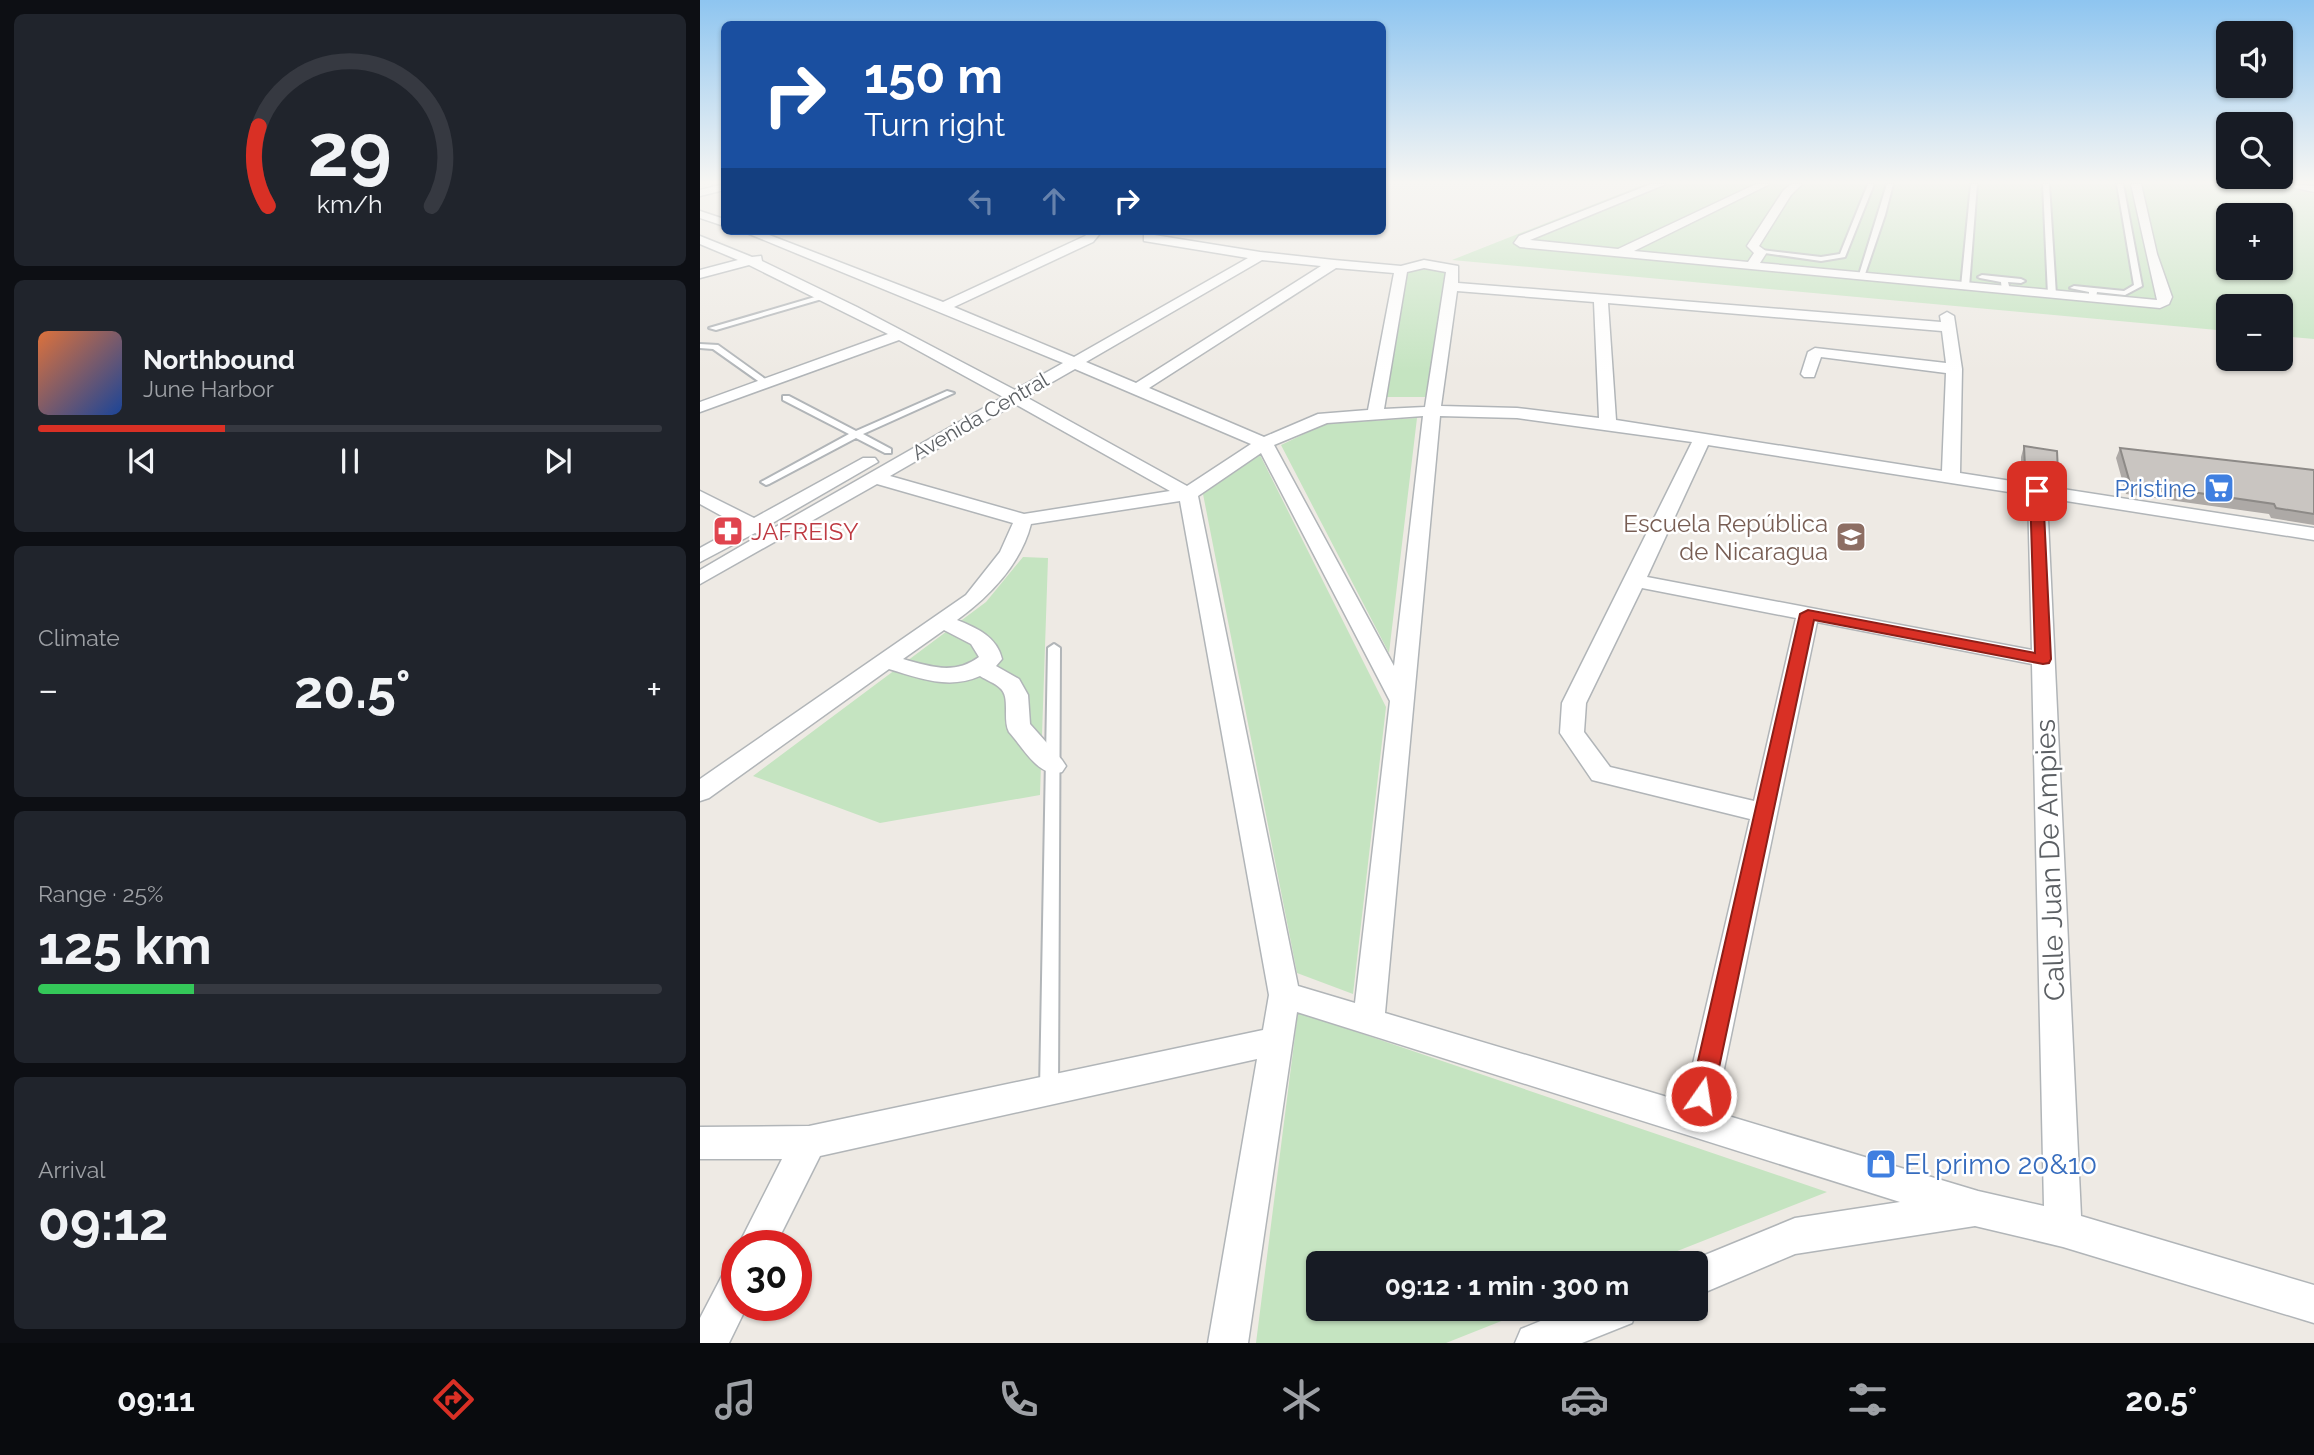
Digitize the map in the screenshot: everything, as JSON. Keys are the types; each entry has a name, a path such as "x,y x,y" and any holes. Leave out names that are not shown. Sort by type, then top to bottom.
{"street":[{"path":"718,247 753,260 828,296 1007,392 1188,494 1284,995 1228,1343"},
{"path":"793,247 1264,443 1402,701"},
{"path":"943,307 1074,247"},
{"path":"1206,247 1334,264 1401,270 1424,264 1452,269 1432,411 1369,1021"},
{"path":"1533,247 1965,287 2005,285 2052,295 2093,294 2154,304 2164,301 2151,247"},
{"path":"1617,255 1634,247"},
{"path":"1752,266 1761,252 1753,247"},
{"path":"700,274 797,248"},
{"path":"1066,360 1241,252"},
{"name":"Avenida Central","path":"700,578 874,477 1007,392 1260,256"},
{"path":"1137,389 1334,264"},
{"path":"1375,415 1401,270"},
{"path":"1450,286 1948,322 1954,369 1951,477"},
{"path":"1601,298 1608,424"},
{"path":"700,407 764,381 900,335"},
{"path":"1809,374 1815,352 1954,369"},
{"path":"700,556 888,451 1007,392"},
{"path":"874,477 1023,520 1188,494 1264,443 1324,418 1432,411 1517,413 1608,424 2314,534"},
{"path":"1702,439 1574,703 1572,733 1601,774 1764,813"},
{"name":"Calle Juan De Ampies","path":"2037,491 2063,1229"},
{"path":"700,497 754,526 776,534"},
{"path":"700,792 973,599 1019,541 1023,520"},
{"path":"1635,581 2043,659"},
{"path":"1696,1122 1808,614"},
{"path":"886,661 949,678 973,673 991,659 988,649 971,634 941,621"},
{"path":"982,668 1011,684 1016,695 1018,726 1053,766"},
{"path":"1284,995 1978,1209 2063,1229 2314,1304"},
{"path":"700,1143 808,1142 1277,1041"},
{"path":"764,1230 808,1142"},
{"path":"1708,1272 1795,1236 1978,1209"},
{"path":"708,1343 721,1317"},
{"path":"1535,1343 1589,1321"}],"lane":[{"path":"1761,252 1821,259 1843,256 1847,247"},
{"path":"1860,277 1871,247"},
{"path":"1965,287 1969,247"},
{"path":"2049,247 2052,295"},
{"path":"2074,288 2093,294 2125,293 2138,286 2131,247"},
{"path":"1982,277 2005,285 2021,282"},
{"path":"713,328 828,296"},
{"path":"700,346 715,347 764,381"},
{"path":"766,482 856,435 950,393"},
{"path":"786,398 888,451"},
{"path":"1049,1090 1054,648"}],"green space":[{"path":"1486,247 2216,247 2216,280 2293,280 2293,247 2314,247 2314,339 2293,337 2293,294 2216,294 2216,330 1452,260"},
{"path":"1453,269 1434,397 1378,397 1401,270"},
{"path":"1417,418 1389,653 1281,445 1325,424"},
{"path":"1260,455 1386,707 1353,994 1297,973 1203,494"},
{"path":"1023,557 1048,558 1040,795 880,823 753,776 986,602"},
{"path":"1298,1012 1827,1192 1677,1251 1306,1251 1306,1321 1502,1321 1446,1343 1256,1343"}],"building":[{"path":"2024,446 2057,451 2058,472 2025,467"},
{"name":"Pristine","path":"2120,448 2314,470 2314,514 2276,508 2274,504 2130,483"}],"place":[{"name":"Pristine","path":"2219,488"},
{"name":"JAFREISY","path":"728,531"},
{"name":"Escuela República de Nicaragua","path":"1851,537"},
{"name":"El primo 20&10","path":"1881,1164"}],"route":[{"path":"1701,1096 1808,614 2043,659 2037,491"}]}
